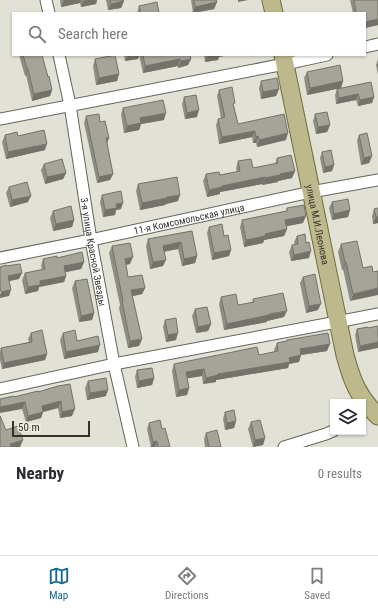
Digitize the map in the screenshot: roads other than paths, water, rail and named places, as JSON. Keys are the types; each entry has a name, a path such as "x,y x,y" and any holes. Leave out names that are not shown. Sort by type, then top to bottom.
{"main road":[{"path":"271,0 274,12"},
{"name":"улица М.И.Леонова","path":"284,60 349,369 358,392 370,412"}],"street":[{"path":"46,0 49,12"},
{"path":"366,46 378,44"},
{"name":"3-я улица Красной Звезды","path":"59,56 70,105 91,240 114,364 133,447"},
{"path":"0,119 284,60 318,56"},
{"name":"11-я Комсомольская улица","path":"0,258 91,240 311,192 378,180"},
{"path":"0,389 114,364 378,314"},
{"path":"284,447 330,432"}]}
